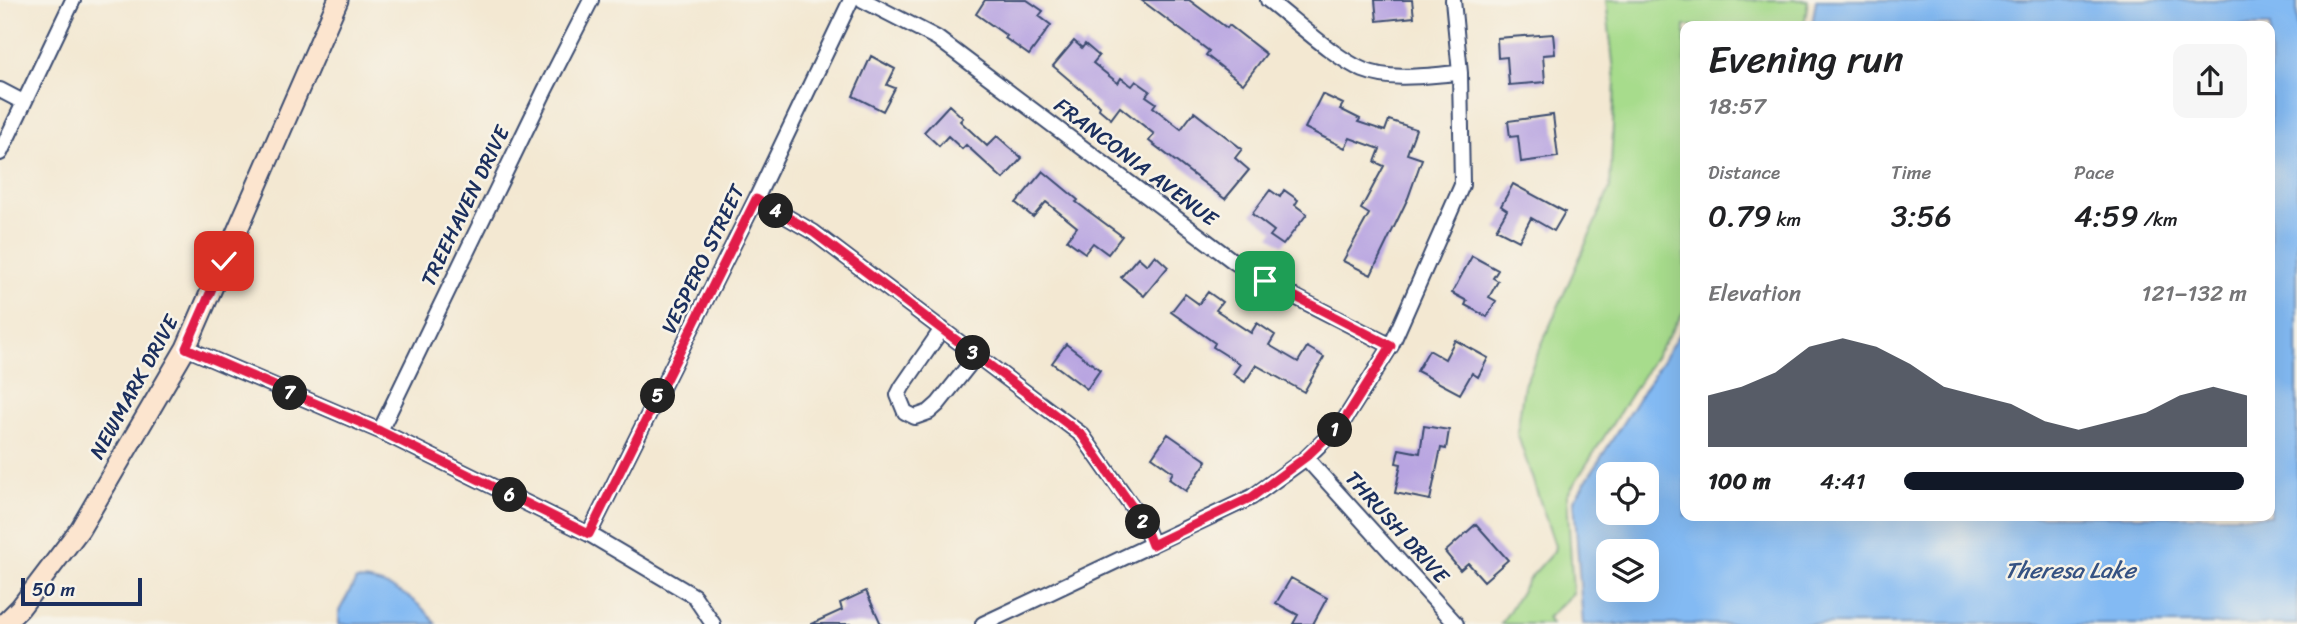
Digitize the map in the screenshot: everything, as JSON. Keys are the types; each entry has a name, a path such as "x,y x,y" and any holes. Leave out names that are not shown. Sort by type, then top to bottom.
{"street":[{"path":"0,153 73,0"},
{"name":"NEWMARK DRIVE","path":"4,624 20,608 80,529 186,348 338,0"},
{"name":"TREEHAVEN DRIVE","path":"380,431 591,0"},
{"name":"VESPERO STREET","path":"589,534 756,199 851,0"},
{"name":"FRANCONIA AVENUE","path":"863,0 937,38 1233,261 1265,281 1391,346"},
{"path":"1268,0 1343,58 1363,70 1402,77 1460,73"},
{"path":"983,624 1252,497 1306,457 1343,422 1391,346 1462,185 1460,73 1453,0"},
{"path":"0,90 23,102"},
{"path":"756,199 813,232 1082,435 1143,522 1152,545"},
{"path":"942,329 902,387 898,396 905,412 915,417 929,412 977,355"},
{"path":"186,348 380,431 589,534 694,596 713,624"},
{"name":"THRUSH DRIVE","path":"1306,457 1456,624"}],"green space":[{"path":"1606,0 1808,0 1805,21 1680,21 1680,318 1567,495 1573,593 1547,618 1551,624 1501,624 1529,579 1554,551 1555,546 1517,433 1524,385 1610,188 1615,81"}],"water":[{"name":"Theresa Lake","path":"1816,0 2297,0 2297,624 1583,624 1574,500 1596,465 1596,525 1659,525 1659,462 1598,462 1680,333 1680,521 2275,521 2275,21 1813,21"},
{"path":"356,580 379,583 401,592 421,606 436,624 339,624 339,611"}],"building":[{"path":"985,0 1027,0 1043,11 1039,16 1051,25 1029,55 976,14"},
{"path":"1141,0 1189,0 1227,28 1229,25 1266,54 1243,84 1206,55 1209,51"},
{"path":"1375,0 1412,0 1414,17 1377,21"},
{"path":"1553,34 1555,54 1543,55 1545,82 1509,85 1507,57 1498,58 1497,38"},
{"path":"1074,41 1082,48 1085,44 1099,56 1093,63 1118,83 1121,78 1132,86 1136,81 1150,91 1146,96 1156,103 1153,107 1181,129 1194,112 1242,149 1235,158 1249,170 1225,199 1149,141 1154,134 1120,107 1111,119 1099,109 1100,106 1053,66"},
{"path":"871,56 895,69 887,85 895,88 883,111 853,96"},
{"path":"1322,94 1343,104 1340,109 1360,119 1358,122 1385,131 1389,120 1416,129 1407,154 1422,159 1408,198 1371,275 1343,261 1369,214 1361,209 1384,166 1375,162 1380,149 1350,138 1345,148 1305,128"},
{"path":"949,105 963,118 960,121 987,146 997,136 1022,158 1003,179 966,145 962,149 948,136 939,146 924,132"},
{"path":"1553,115 1558,157 1521,162 1518,136 1510,137 1508,121"},
{"path":"1043,171 1078,200 1076,202 1122,236 1108,254 1093,243 1085,253 1067,240 1077,227 1046,202 1033,217 1016,203"},
{"path":"1513,184 1565,212 1554,231 1531,218 1519,241 1496,229 1507,210 1501,206"},
{"path":"1270,190 1280,197 1284,190 1298,200 1295,205 1307,214 1283,245 1270,236 1274,231 1252,214"},
{"path":"1155,255 1168,267 1144,296 1121,277 1138,257 1147,265"},
{"path":"1472,256 1498,270 1493,278 1498,281 1489,297 1496,301 1487,317 1465,305 1467,301 1452,293"},
{"path":"1208,292 1222,302 1216,310 1251,333 1257,323 1275,335 1269,345 1298,362 1307,347 1324,357 1304,392 1256,365 1245,382 1233,374 1240,364 1213,347 1215,343 1171,312 1185,294 1199,304"},
{"path":"1455,340 1488,358 1478,377 1472,373 1460,394 1417,371 1429,350 1445,359"},
{"path":"1066,344 1100,370 1087,389 1052,363"},
{"path":"1424,426 1449,430 1446,449 1441,448 1430,500 1395,493 1401,464 1396,463 1399,449 1420,453"},
{"path":"1168,434 1207,461 1186,491 1169,479 1173,472 1152,457"},
{"path":"1476,524 1508,560 1484,581 1468,563 1460,570 1445,552"},
{"path":"1291,578 1327,598 1313,624 1293,624 1298,615 1276,603"},
{"path":"866,591 881,624 811,624 842,610 840,603"}],"route":[{"path":"224,261 186,348 380,431 589,534 756,199 813,232 1082,435 1143,522 1152,545 1252,497 1306,457 1343,422 1391,346 1265,281"}]}
